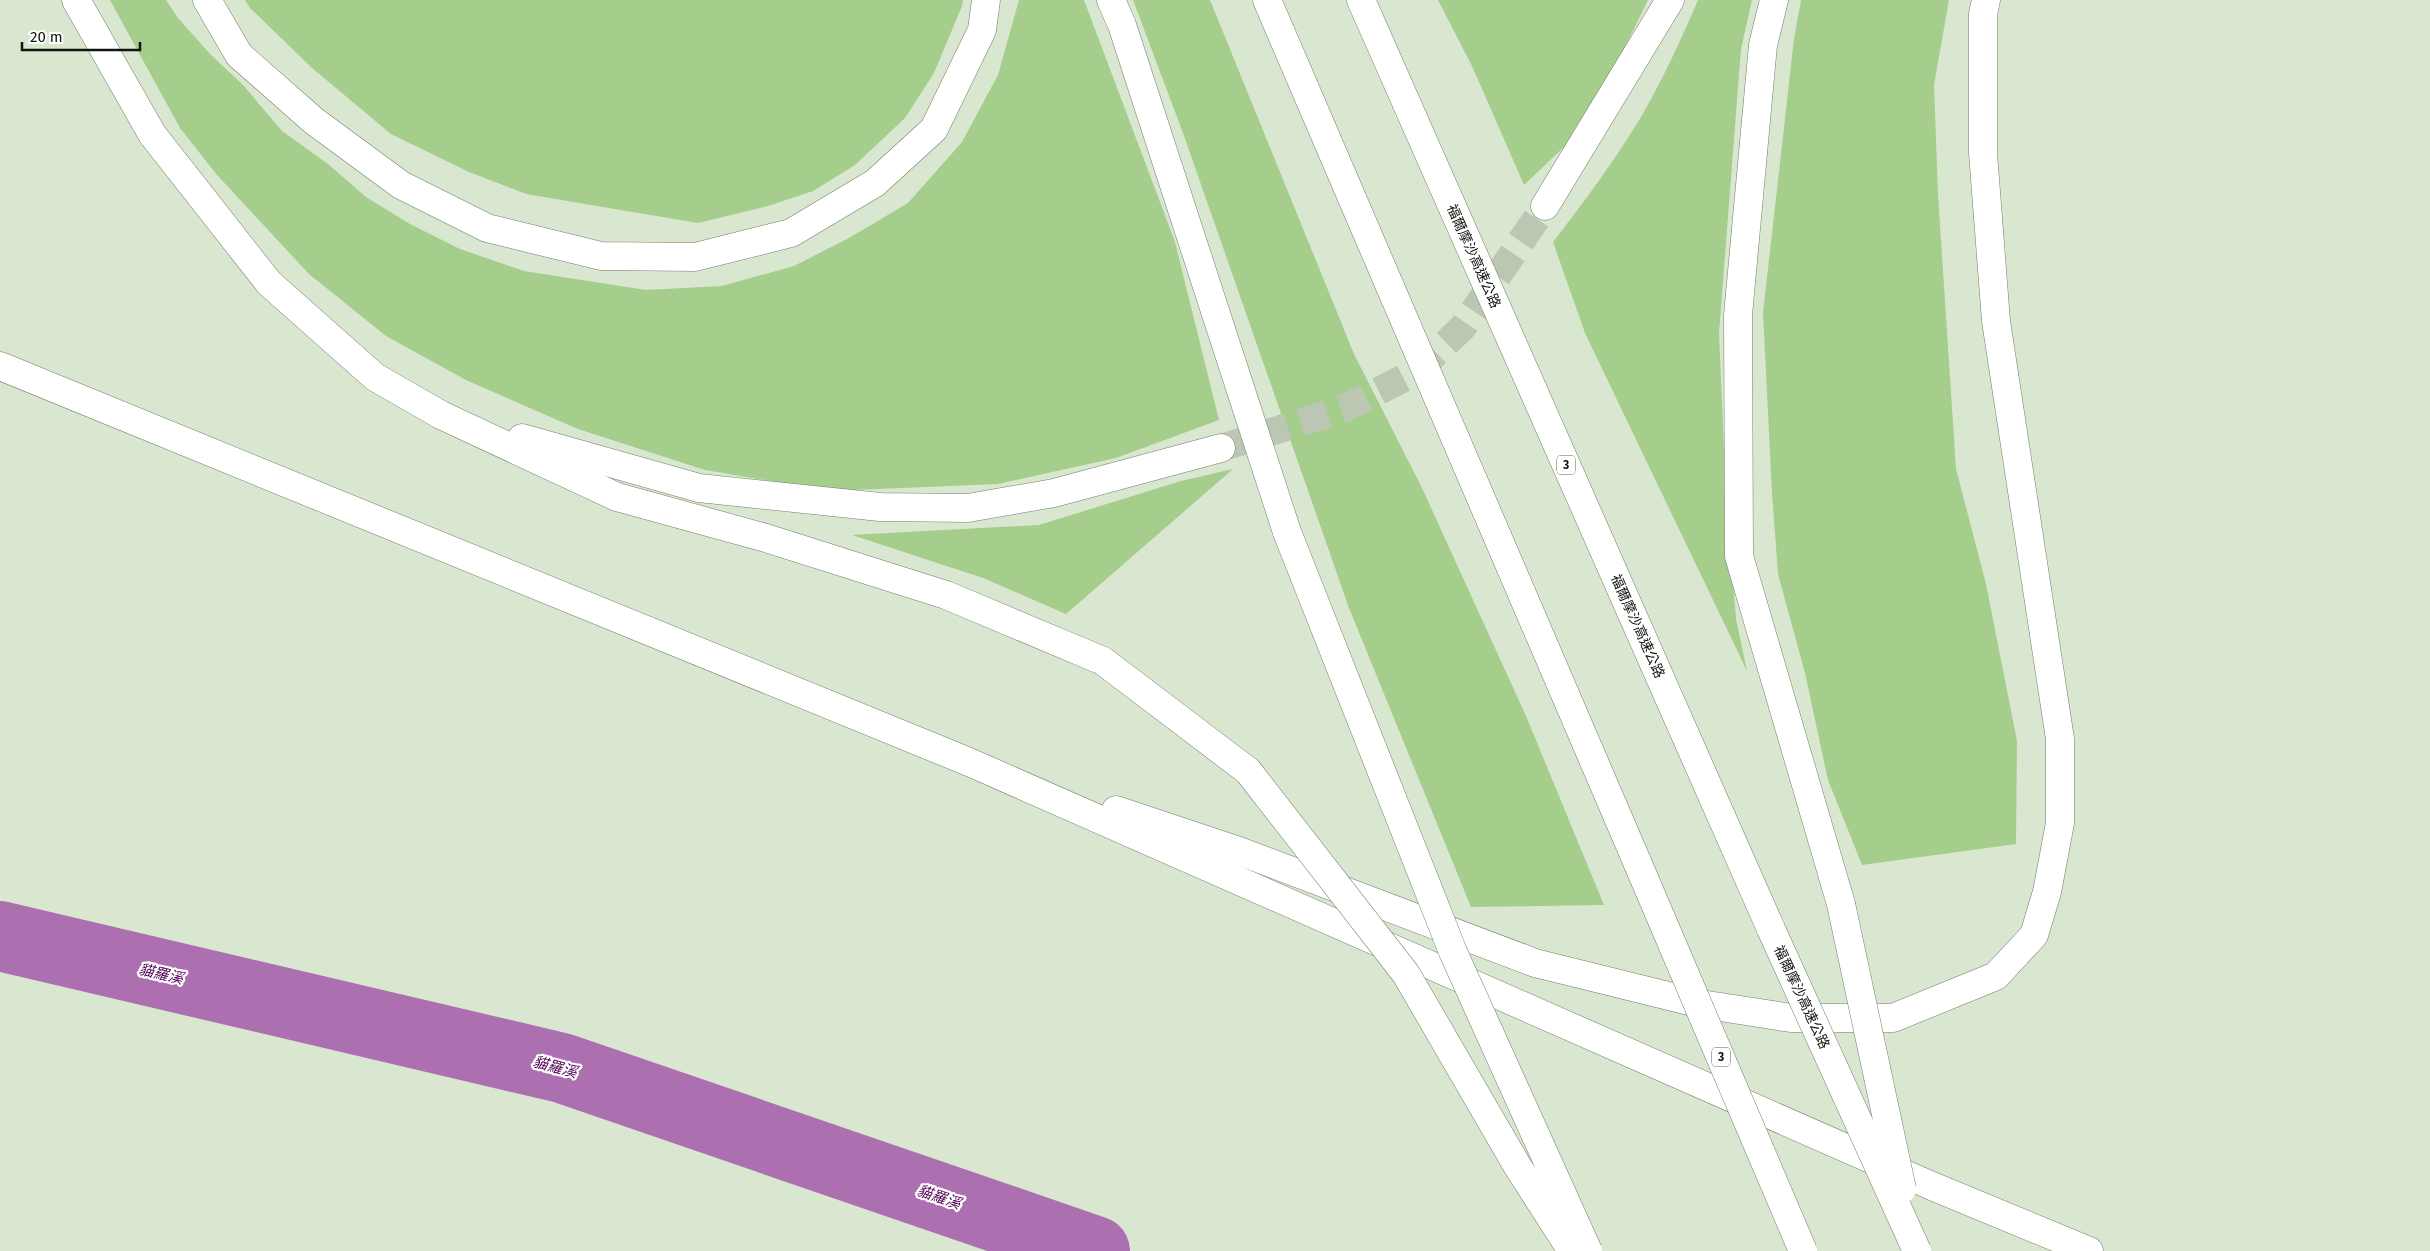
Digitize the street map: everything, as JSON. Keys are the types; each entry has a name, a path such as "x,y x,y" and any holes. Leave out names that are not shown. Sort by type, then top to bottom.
{"main road":[{"path":"76,0 152,134 269,283 375,377 441,415 617,496 766,538 946,595 1103,661 1248,772 1406,974 1518,1167 1572,1251"},
{"path":"207,0 239,54 314,122 401,185 487,228 591,254 601,256 695,257 791,233 875,183 934,129 982,30 986,0"},
{"path":"1112,0 1122,25 1287,532 1453,952 1588,1251"},
{"name":"3","path":"1266,0 1803,1251"},
{"name":"福爾摩沙高速公路","path":"1361,0 1771,930 1915,1245"},
{"path":"1545,206 1670,0"},
{"path":"1774,0 1763,46 1738,314 1740,556 1841,904 1915,1245"},
{"path":"969,762 1239,851 1534,963 1701,1004 1791,1018 1893,1018 1996,976 2034,935 2047,892 2060,823 2060,739 1996,321 1983,153 1983,14 1986,0"},
{"path":"0,366 969,762 1923,1182 2089,1251"},
{"path":"441,415 699,488 880,507 968,508 1054,493 1221,448"}],"green space":[{"path":"110,0 166,0 178,18 211,55 243,85 282,131 328,164 366,197 410,224 460,249 524,271 646,290 722,286 794,266 849,238 908,203 962,142 998,75 1019,0 1084,0 1175,242 1219,420 1116,458 998,484 830,491 705,470 578,429 466,380 386,336 309,274 217,175 180,128"},
{"path":"245,0 963,0 934,73 905,118 855,165 813,191 768,206 698,223 526,194 469,172 391,134 312,68 250,8"},
{"path":"1133,0 1210,0 1354,354 1422,488 1526,716 1604,905 1471,907 1349,608 1183,133"},
{"path":"1438,0 1648,0 1622,53 1565,146 1524,185 1472,66"},
{"path":"1698,0 1752,0 1741,49 1719,333 1726,495 1736,619 1747,671 1585,333 1553,242 1599,181 1641,117 1657,88"},
{"path":"1801,0 1949,0 1934,85 1938,194 1956,469 1986,584 2017,741 2016,844 1862,865 1828,780 1805,673 1778,574 1763,313 1794,39"},
{"path":"1233,469 1066,614 983,578 852,535 1039,525 1181,481"}],"waterway":[{"name":"貓羅溪","path":"0,936 562,1068 1095,1251"},
{"path":"1021,1225 1031,1251"}],"tunnel":[{"path":"1221,448 1343,409 1416,372 1463,327 1545,206"}]}
